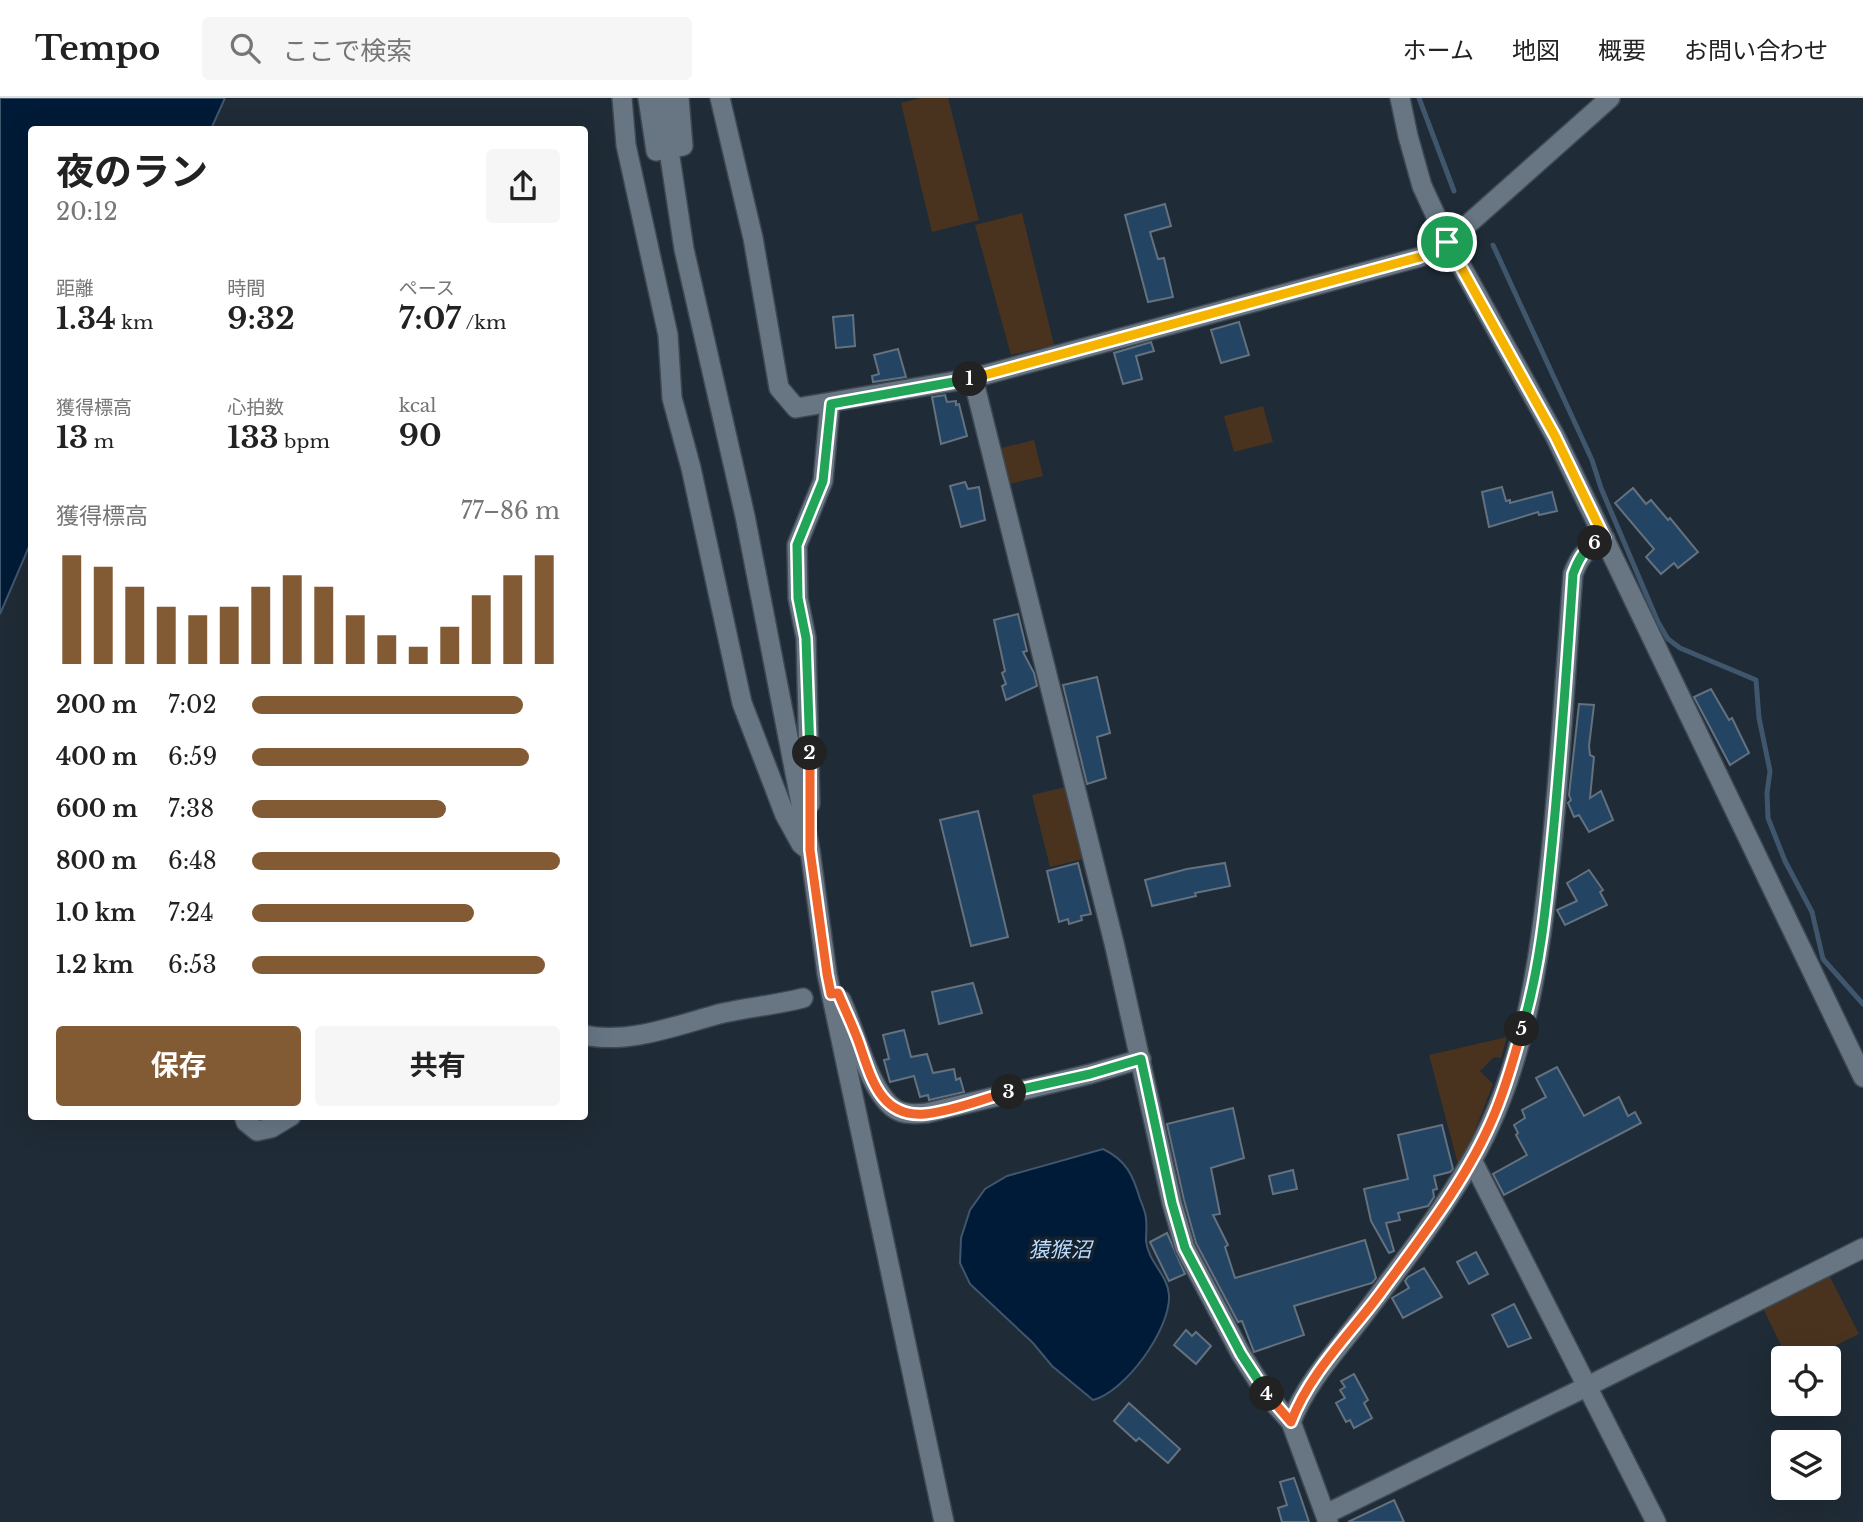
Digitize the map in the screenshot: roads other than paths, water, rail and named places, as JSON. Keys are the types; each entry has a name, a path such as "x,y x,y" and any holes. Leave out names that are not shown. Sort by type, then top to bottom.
{"street":[{"path":"622,98 626,145 668,335 672,398 691,468 742,703 785,815 801,844 810,850"},
{"path":"648,98 656,151 682,146 679,98"},
{"path":"661,98 684,249 745,516 810,850 831,994 944,1522"},
{"path":"720,98 753,238 779,388 796,408 974,378 1420,257 1447,242 1610,98"},
{"path":"1400,98 1422,186 1447,242 1555,436 1863,1077"},
{"path":"974,378 1115,947 1172,1203 1185,1248 1241,1354 1267,1395 1291,1422 1327,1518 1863,1248"},
{"path":"810,850 806,638 798,598 797,545 823,481 831,404"},
{"path":"1291,1422 1314,1379 1379,1295 1472,1160 1508,1080 1538,961 1558,784 1573,574 1578,559 1589,547 1605,539"},
{"path":"831,994 838,993 850,1019 869,1076 895,1109 909,1114 927,1114 1141,1059"},
{"path":"588,1036 598,1038 661,1031 724,1013 803,998"},
{"path":"245,1120 257,1131 271,1128 284,1120"},
{"path":"1472,1160 1656,1522"}],"water":[{"path":"0,98 225,98 212,126 28,126 28,549 0,614"},
{"name":"猿猴沼","path":"1103,1149 1118,1158 1128,1169 1145,1214 1148,1249 1165,1281 1169,1295 1168,1309 1162,1325 1144,1357 1119,1385 1106,1395 1093,1400 1052,1366 1033,1343 970,1284 960,1263 961,1238 970,1210 985,1189 1007,1176"}],"waterway":[{"path":"1419,98 1454,191"},
{"path":"1493,245 1592,460 1601,488 1658,622 1668,639 1680,648 1756,680 1759,718 1770,771 1768,818 1785,861 1812,912 1823,959 1863,1004"}]}
